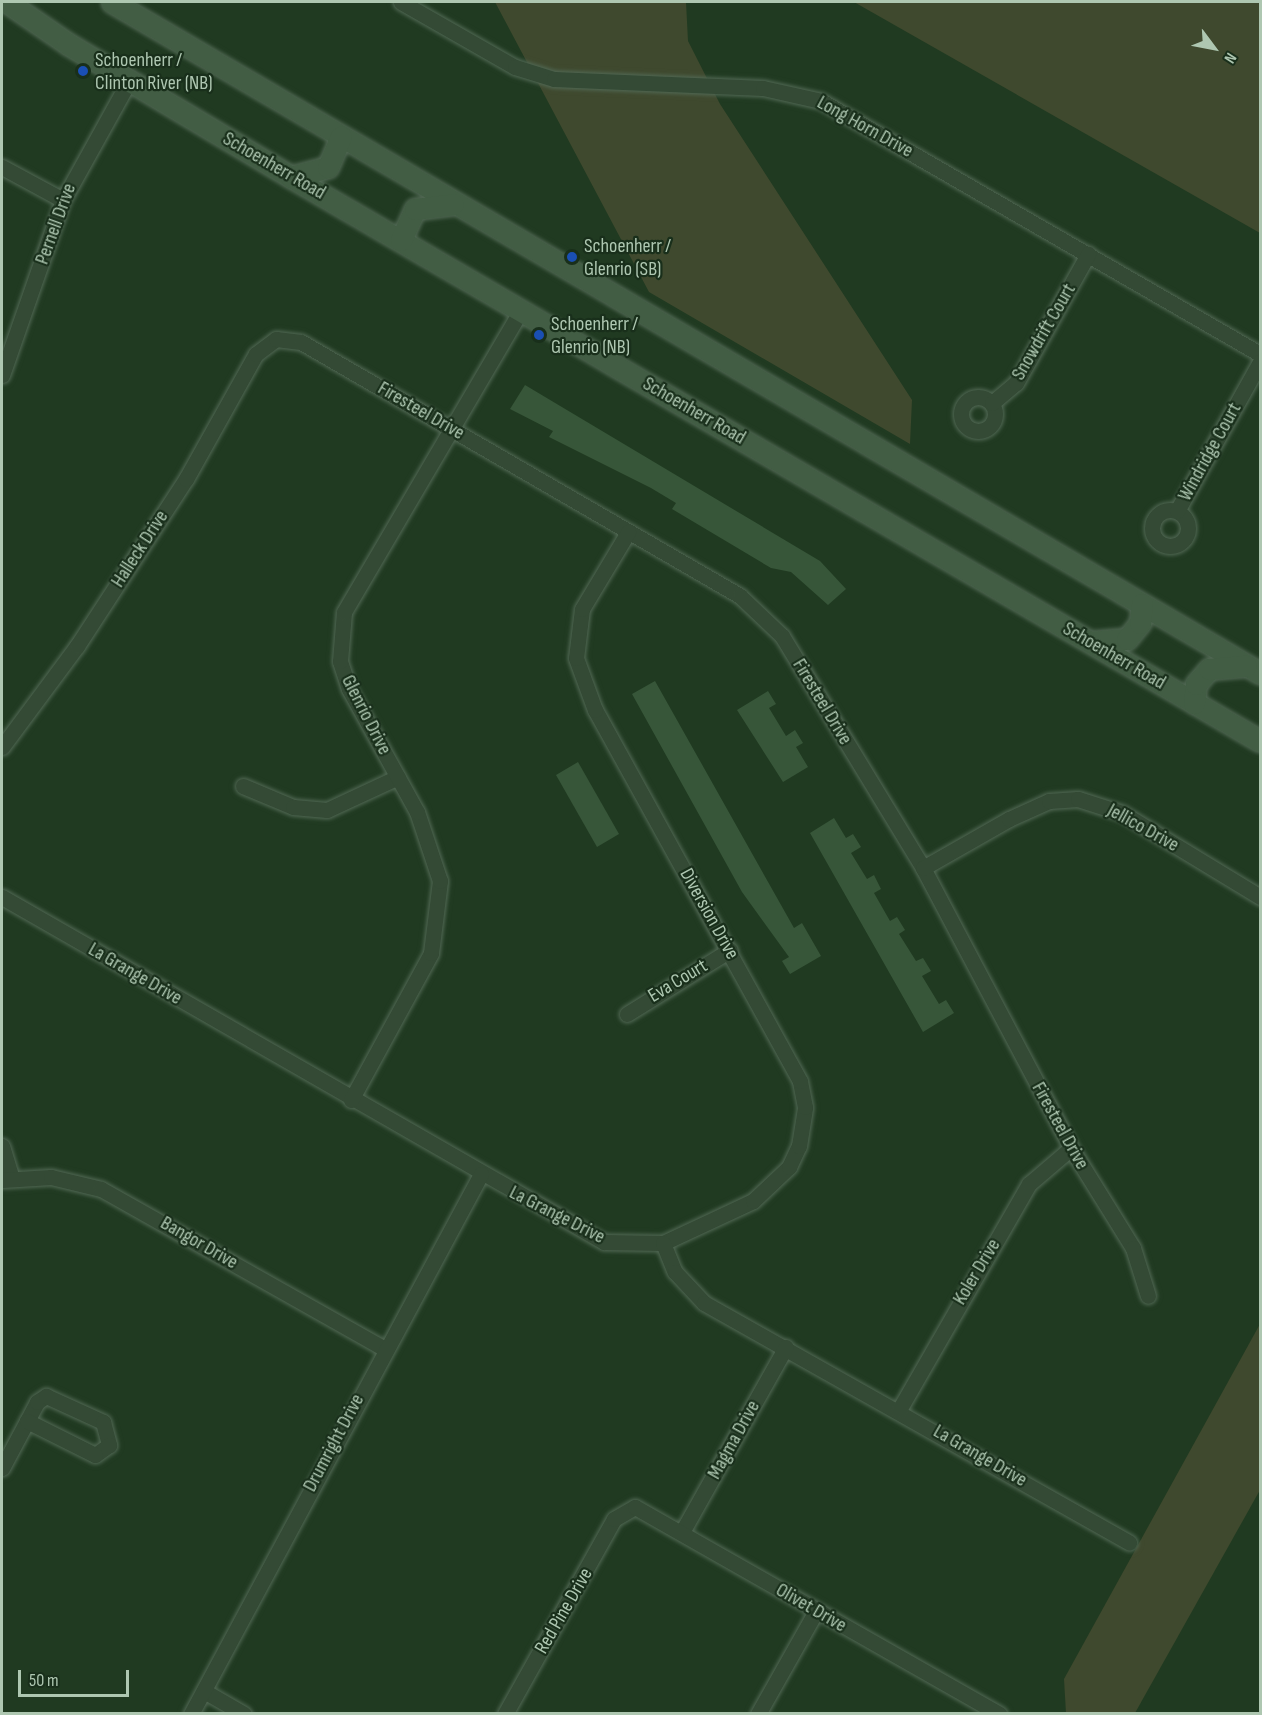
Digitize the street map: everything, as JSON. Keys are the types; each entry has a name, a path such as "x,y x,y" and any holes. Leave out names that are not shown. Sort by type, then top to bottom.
{"main road":[{"name":"Schoenherr Road","path":"7,2 129,81 291,177 1260,741"},
{"path":"112,2 454,204 1255,670"},
{"path":"291,177 327,167 341,137"},
{"path":"401,240 415,209 454,204"},
{"path":"1091,642 1127,639 1140,623 1142,604"},
{"path":"1194,703 1196,684 1209,669 1255,670"}],"street":[{"name":"Long Horn Drive","path":"401,2 515,67 554,80 763,88 821,101 1260,354"},
{"name":"Pernell Drive","path":"2,375 63,200 129,81"},
{"path":"2,167 63,200"},
{"name":"Snowdrift Court","path":"992,403 1016,383 1088,254"},
{"name":"Glenrio Drive","path":"351,1100 417,987 438,920 435,856 398,777 349,689 339,640 349,604 521,310"},
{"name":"Firesteel Drive","path":"266,344 285,338 301,342 740,596 782,636 923,868 1071,1148 1133,1248 1148,1296"},
{"name":"Halleck Drive","path":"2,747 77,646 266,344"},
{"name":"Windridge Court","path":"1177,511 1260,362"},
{"name":"Diversion Drive","path":"628,532 582,609 576,658 595,710 730,950 800,1081 805,1107 799,1146 789,1167 753,1201 663,1243"},
{"path":"243,786 293,807 327,810 398,777"},
{"name":"Jellico Drive","path":"923,868 1029,810 1078,798 1122,813 1260,897"},
{"name":"La Grange Drive","path":"2,897 351,1100 604,1242 663,1243 688,1290 1129,1542"},
{"name":"Eva Court","path":"627,1014 730,950"},
{"path":"2,1146 6,1178"},
{"name":"Koler Drive","path":"899,1410 1029,1184 1071,1148"},
{"name":"Drumright Drive","path":"191,1713 385,1348 481,1174"},
{"name":"Bangor Drive","path":"6,1178 51,1177 100,1189 385,1348"},
{"name":"Magma Drive","path":"682,1532 786,1347"},
{"path":"2,1468 27,1420 37,1402 46,1396 58,1398 103,1422 109,1445 95,1455 27,1420"},
{"name":"Olivet Drive","path":"623,1510 647,1512 993,1712"},
{"name":"Red Pine Drive","path":"505,1713 623,1510"},
{"path":"758,1713 816,1611"},
{"path":"204,1691 244,1713"}],"green space":[{"path":"495,2 686,2 688,41 720,104 912,400 910,444 649,292"},
{"path":"854,2 1260,2 1260,233"},
{"path":"1260,1324 1260,1490 1135,1713 1066,1713 1064,1679"}],"building":[{"path":"525,385 820,561 846,589 828,605 791,572 771,568 672,509 676,503 651,488 549,437 553,431 510,409"},
{"path":"655,681 794,928 802,923 821,956 790,974 782,961 789,957 742,892 632,694"},
{"path":"768,691 776,704 769,708 786,736 795,730 803,743 796,747 808,767 783,782 737,710"},
{"path":"578,762 619,834 597,847 556,775"},
{"path":"834,818 846,838 853,834 861,847 851,853 867,879 874,875 881,889 874,893 890,921 897,917 905,930 899,934 916,961 923,958 931,971 922,976 939,1004 946,1000 954,1013 923,1032 810,833"}],"place":[{"name":"Schoenherr / Clinton River (NB)","path":"83,71"},
{"name":"Schoenherr / Glenrio (SB)","path":"572,257"},
{"name":"Schoenherr / Glenrio (NB)","path":"539,335"}]}
